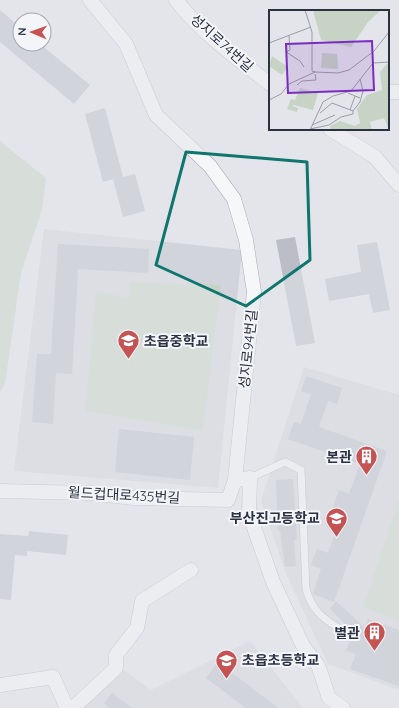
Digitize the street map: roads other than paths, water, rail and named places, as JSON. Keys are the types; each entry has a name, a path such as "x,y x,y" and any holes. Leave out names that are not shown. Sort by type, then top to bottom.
{"street":[{"name":"성지로94번길","path":"90,0 126,44 156,115 210,166 234,199 246,240 254,292 235,480"},
{"name":"성지로74번길","path":"176,0 200,26 234,56 269,83"},
{"path":"332,130 375,158 399,185"},
{"path":"235,480 250,478 249,513 273,582 303,646 318,665 329,698 342,708"},
{"name":"월드컵대로435번길","path":"0,491 89,493 134,498 228,500 235,480"},
{"path":"73,708 116,668 116,655 137,628 142,601 190,570"},
{"path":"0,685 53,677 67,708"}],"lane":[{"path":"250,478 285,462 301,470 306,589 309,602 322,618 340,629"}],"place":[{"name":"초읍중학교","path":"129,360"},
{"name":"본관","path":"367,476"},
{"name":"부산진고등학교","path":"336,538"},
{"name":"별관","path":"375,652"},
{"name":"초읍초등학교","path":"226,680"}]}
